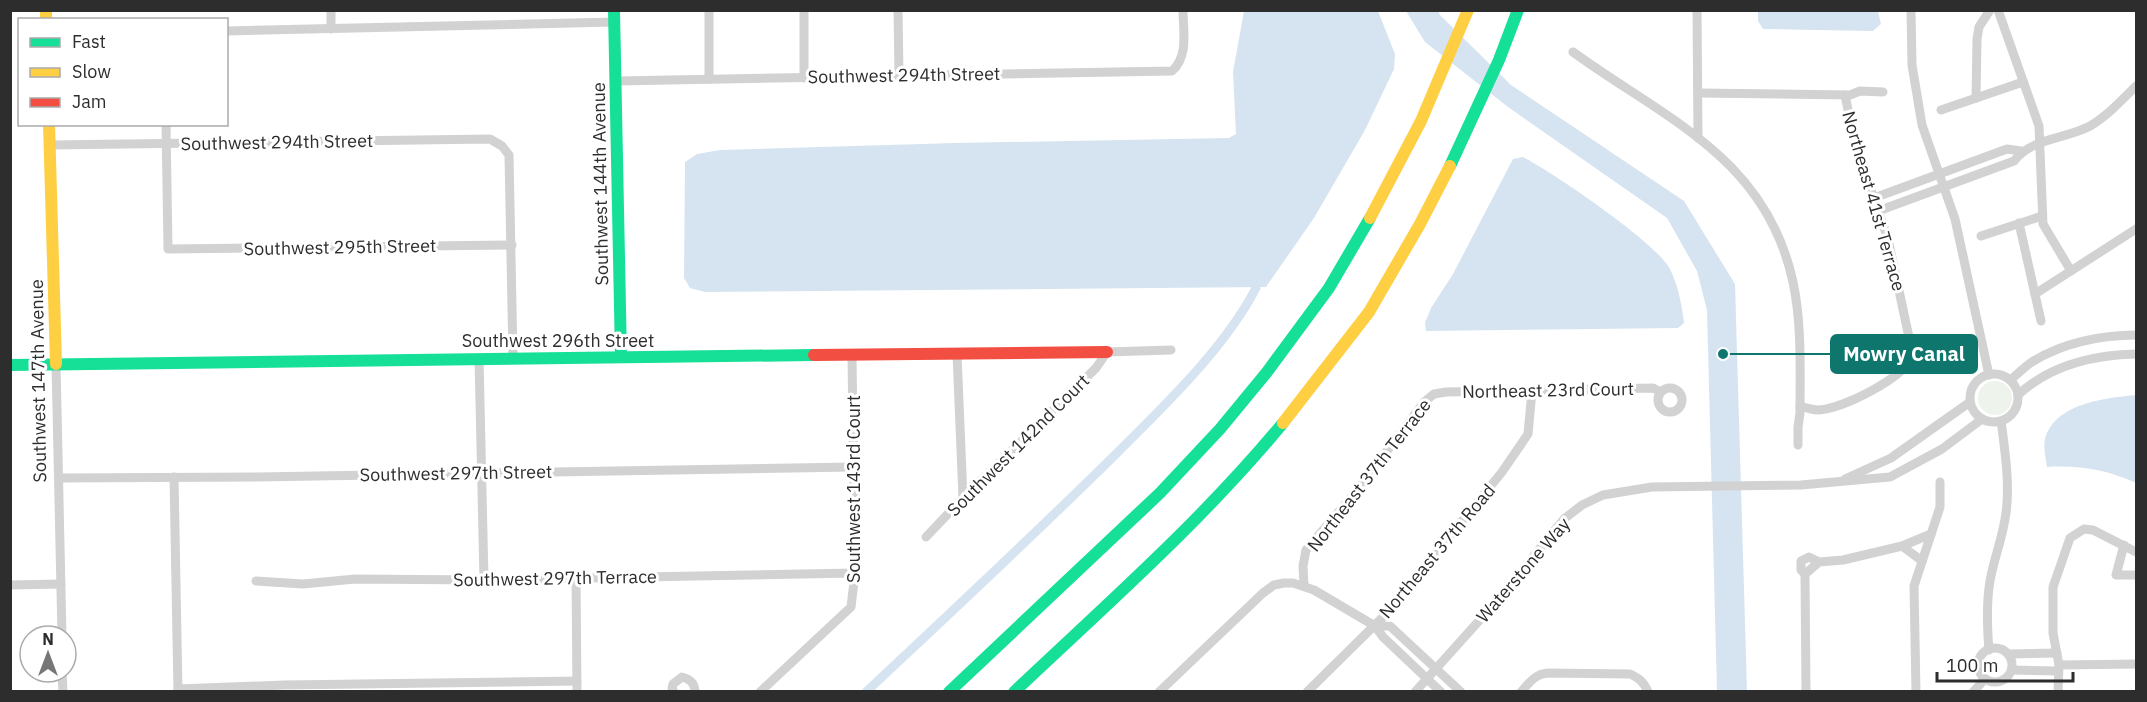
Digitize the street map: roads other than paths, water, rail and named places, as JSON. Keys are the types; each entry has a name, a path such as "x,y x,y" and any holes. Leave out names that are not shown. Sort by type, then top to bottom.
{"main road":[{"path":"949,692 1160,493 1220,429 1267,372 1329,288 1379,203 1436,88 1468,10"},
{"path":"1014,692 1197,520 1258,454 1306,396 1369,312 1420,224 1476,114 1518,10"},
{"path":"1511,32 1524,10"},
{"name":"Southwest 144th Avenue","path":"614,16 621,357"},
{"name":"Southwest 147th Avenue","path":"49,126 56,364"},
{"name":"Southwest 296th Street","path":"10,364 1107,352"}],"street":[{"path":"331,10 331,29"},
{"path":"709,10 709,79"},
{"path":"804,10 804,78"},
{"path":"898,10 898,75"},
{"name":"Southwest 294th Street","path":"616,81 1172,71 1178,66 1184,54 1183,10"},
{"path":"1697,10 1698,138"},
{"path":"1911,10 1912,65 1922,125 1955,219 1989,375"},
{"path":"1976,98 1977,39 1979,27 1990,10"},
{"path":"1998,10 2039,126 2043,224 2071,271"},
{"path":"228,31 331,29 614,16"},
{"path":"1573,52 1722,157 1743,179 1761,204 1776,231 1788,262 1798,312 1800,406 1798,445"},
{"path":"1941,111 2023,82"},
{"path":"1874,198 2007,149 2021,151 2092,125 2136,86"},
{"path":"1698,93 1845,95 1860,91 1883,92"},
{"name":"Northeast 41st Terrace","path":"1800,406 1819,410 1858,399 1906,367 1913,356 1888,239 1856,144 1845,95"},
{"path":"166,126 167,144"},
{"name":"Southwest 294th Street","path":"50,145 490,139 502,146 509,155 512,245"},
{"name":"Southwest 295th Street","path":"167,144 168,249 512,245"},
{"path":"1878,211 2014,160 2021,151"},
{"path":"1981,236 2042,216"},
{"path":"2019,223 2041,321"},
{"path":"2035,294 2136,229"},
{"path":"512,245 513,358"},
{"path":"2010,380 2032,363 2058,349 2105,337 2136,335"},
{"path":"1107,352 1171,350"},
{"name":"Southwest 142nd Court","path":"926,537 1096,368 1107,352"},
{"path":"957,354 963,498"},
{"path":"2018,395 2010,380 2004,376 1989,375 1976,382 1970,395 1970,402 1972,409 1982,419 1991,423 2001,422 2014,411 2018,395 2029,384 2055,370 2077,362 2106,356 2136,354"},
{"name":"Southwest 143rd Court","path":"760,692 851,607 855,573 852,356"},
{"path":"479,358 484,580"},
{"name":"Southwest 147th Avenue","path":"56,364 62,624"},
{"name":"Northeast 23rd Court","path":"1434,394 1653,388 1661,392"},
{"name":"Northeast 37th Road","path":"1307,692 1389,611 1502,472 1528,434 1532,391"},
{"name":"Northeast 37th Terrace","path":"1304,585 1303,566 1306,550 1359,488 1424,402 1434,394"},
{"name":"Waterstone Way","path":"1834,483 1891,458 1970,402"},
{"name":"Waterstone Way","path":"1415,692 1496,603 1550,534 1582,505 1603,495 1652,487 1834,483 1890,477 1942,448 1982,419"},
{"path":"1989,650 1986,623 1990,579 2007,511 2006,454 2001,422"},
{"name":"Southwest 297th Street","path":"58,478 853,467"},
{"path":"174,477 178,690 284,685 577,686 576,578"},
{"path":"1916,692 1914,586 1940,507 1940,482"},
{"path":"2058,692 2057,653 2053,633 2053,587 2070,538 2084,529 2093,530 2136,552"},
{"path":"1806,692 1807,571 1819,562 1843,560 1902,546 1931,534"},
{"path":"2124,545 2116,575 2136,575"},
{"path":"1902,546 1922,561"},
{"name":"Southwest 297th Terrace","path":"256,581 303,584 355,579 484,580 855,573"},
{"path":"1159,692 1274,585 1293,583 1304,585 1374,626 1442,692"},
{"path":"10,585 61,584"},
{"path":"1374,626 1390,626 1461,692"},
{"path":"1973,692 1989,681 2007,678 2012,670 2012,659 2000,649 1989,650 1981,656 1978,666 1981,675 1989,681"},
{"path":"2008,654 2057,653"},
{"path":"2012,670 2136,664"},
{"path":"1521,692 1540,674 1548,673 1630,674 1646,688"},
{"path":"674,692 673,684 682,676 694,683 695,692"},
{"path":"1985,692 1989,681"}],"water":[{"path":"1244,11 1378,11 1395,54 1394,69 1365,130 1314,218 1266,287 705,292 690,288 684,278 685,162 697,154 720,150 1229,138 1236,134 1233,72"},
{"path":"1406,11 1438,11 1511,85 1684,201 1735,284 1747,691 1717,691 1707,310 1697,271 1667,218 1508,107 1425,42"},
{"path":"1758,11 1878,11 1881,24 1873,31 1763,29 1758,21"},
{"path":"1523,157 1602,209 1661,257 1670,269 1675,282 1684,323 1678,328 1426,331 1425,323 1431,308 1453,274 1513,159"},
{"path":"2136,395 2136,483 2093,469 2047,467 2045,439 2059,417 2070,410 2097,401"}],"waterway":[{"path":"866,692 1054,514 1173,396 1228,332 1256,288"}],"place":[{"name":"Mowry Canal","path":"1723,354"}]}
